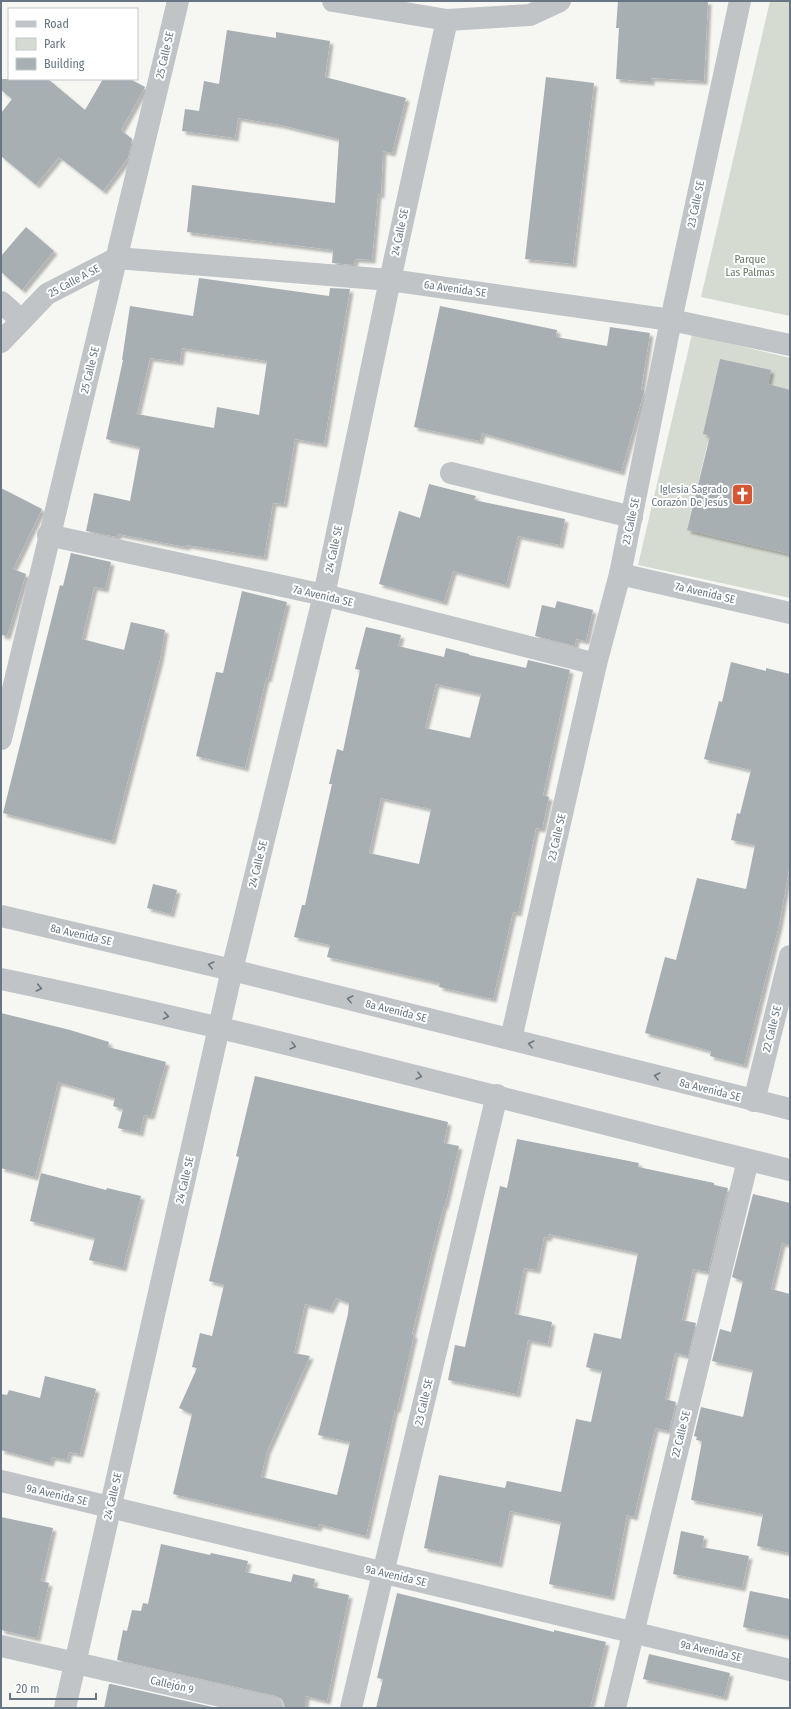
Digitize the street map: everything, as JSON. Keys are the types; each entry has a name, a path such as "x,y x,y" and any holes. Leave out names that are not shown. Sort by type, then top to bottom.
{"street":[{"name":"25 Calle SE","path":"1,739 48,535 117,258 178,1"},
{"path":"333,1 447,20 533,8 560,1"},
{"name":"23 Calle SE","path":"511,1039 596,664 620,574 671,320 740,1"},
{"name":"24 Calle SE","path":"65,1708 232,970 324,595 390,280 447,20"},
{"name":"6a Avenida SE","path":"117,258 390,280 671,320 790,345"},
{"name":"25 Calle A SE","path":"1,342 47,294 117,258"},
{"path":"1,302 22,320"},
{"path":"451,473 632,517"},
{"name":"7a Avenida SE","path":"48,535 324,595 596,664"},
{"name":"7a Avenida SE","path":"620,574 790,612"},
{"name":"8a Avenida SE","path":"1,916 232,970 790,1109"},
{"name":"22 Calle SE","path":"754,1101 790,956"},
{"path":"1,979 220,1028 497,1095 790,1170"},
{"name":"23 Calle SE","path":"351,1708 497,1095"},
{"name":"22 Calle SE","path":"614,1708 748,1160"},
{"name":"9a Avenida SE","path":"1,1481 790,1670"},
{"name":"Callejón 9","path":"1,1646 273,1708"}],"green space":[{"name":"Parque Las Palmas","path":"770,1 790,1 790,316 701,297"},
{"path":"692,334 790,358 790,461 708,442 687,529 790,554 790,598 638,565"}],"building":[{"path":"618,1 708,1 704,81 651,78 651,82 616,79 619,28 616,28"},
{"path":"227,30 276,38 276,32 330,41 325,77 406,98 392,153 383,151 381,195 378,194 372,260 355,259 354,265 332,263 333,250 187,232 192,185 335,203 339,139 281,125 238,118 235,138 182,131 185,109 199,111 204,81 219,84"},
{"path":"546,77 594,83 573,264 525,259"},
{"path":"1,79 49,80 85,110 102,80 132,80 145,87 121,130 132,139 128,158 103,191 59,157 36,185 1,156 1,113 12,99 1,90"},
{"path":"26,227 54,251 22,290 1,272 1,256"},
{"path":"199,278 329,296 330,288 350,289 324,444 295,439 284,504 273,503 264,557 187,545 186,547 118,534 117,537 86,531 94,493 130,501 140,447 106,439 123,360 130,306 193,316","holes":["182,348 267,361 259,415 217,407 214,428 137,414 150,358 180,362"]},
{"path":"440,306 557,330 556,337 607,346 610,327 650,333 641,390 644,390 644,392 621,472 482,433 480,441 414,427"},
{"path":"720,359 771,370 768,384 790,390 790,554 687,530 710,436 703,434"},
{"path":"429,484 476,496 474,500 565,519 560,545 518,536 506,585 453,571 444,602 379,584 399,511 420,518"},
{"path":"1,488 42,509 13,569 26,574 7,636 1,635"},
{"path":"71,553 111,562 105,589 94,587 82,639 124,650 131,622 165,630 160,659 112,841 3,813 60,585 63,586"},
{"path":"242,591 287,602 268,679 266,678 245,768 196,756 216,672 223,673"},
{"path":"557,601 593,610 586,641 576,639 575,646 535,636 542,605 555,608"},
{"path":"366,627 401,635 398,646 444,657 446,648 469,655 526,668 528,660 570,670 543,795 549,797 542,829 536,828 518,913 513,912 493,999 439,987 440,983 327,957 330,945 294,937 302,905 305,905 332,784 329,784 337,749 343,751 360,670 355,669","holes":["436,684 481,694 470,738 425,728","381,798 431,809 419,864 369,853"]},
{"path":"731,662 766,671 766,668 790,674 790,864 779,925 744,1065 710,1056 711,1051 645,1033 665,957 676,960 697,878 746,889 755,845 731,840 737,813 740,814 751,770 704,759 719,701 722,702"},
{"path":"153,884 177,890 171,914 147,908"},
{"path":"1,1013 70,1030 109,1042 108,1047 166,1062 151,1116 144,1115 140,1133 118,1128 123,1109 113,1106 115,1098 58,1082 35,1177 1,1168"},
{"path":"255,1076 448,1122 444,1143 459,1146 412,1334 414,1335 404,1379 397,1409 395,1409 366,1536 319,1524 318,1528 173,1494 192,1414 179,1408 197,1368 192,1367 200,1333 212,1336 224,1285 209,1281 239,1157 236,1156","holes":["336,1298 349,1303 348,1314 318,1435 350,1442 337,1495 261,1477 267,1451 310,1356 294,1353 305,1304 330,1310"]},
{"path":"517,1139 639,1163 638,1167 714,1183 714,1185 728,1188 708,1272 693,1269 682,1320 696,1323 688,1356 675,1353 665,1399 676,1402 669,1431 655,1428 634,1517 627,1515 611,1597 549,1584 561,1522 510,1511 499,1564 424,1548 439,1475 505,1488 507,1481 561,1492 576,1419 591,1422 602,1371 586,1367 594,1333 621,1339 638,1253 549,1234 548,1238 544,1237 537,1270 524,1268 515,1314 552,1322 548,1344 528,1340 517,1394 448,1380 455,1345 465,1347 500,1186 507,1188"},
{"path":"41,1173 106,1190 107,1188 141,1196 123,1268 89,1260 95,1238 30,1221"},
{"path":"753,1194 790,1203 790,1245 782,1243 771,1289 790,1294 790,1553 757,1546 763,1514 691,1500 702,1441 696,1440 697,1437 694,1436 701,1407 743,1417 753,1370 712,1361 720,1329 731,1332 743,1281 732,1277"},
{"path":"45,1376 96,1389 80,1454 69,1452 67,1460 52,1457 50,1463 1,1450 1,1394 7,1395 9,1390 40,1398"},
{"path":"1,1517 53,1528 41,1581 49,1583 37,1638 1,1630"},
{"path":"681,1531 704,1536 702,1547 749,1556 742,1588 673,1574"},
{"path":"161,1544 210,1555 211,1553 248,1561 245,1572 291,1582 293,1574 315,1579 313,1587 349,1595 327,1701 306,1696 305,1708 285,1708 282,1699 276,1696 117,1660 123,1630 127,1631 132,1610 141,1611 143,1603 148,1604"},
{"path":"750,1591 790,1599 790,1637 743,1627"},
{"path":"397,1593 554,1632 554,1630 606,1642 590,1708 376,1708 383,1679 377,1678"},
{"path":"649,1654 730,1673 724,1697 643,1679"},
{"path":"109,1684 111,1684 217,1708 104,1708"}],"place":[{"name":"Iglesia Sagrado Corazón De Jesús","path":"743,495"}]}
